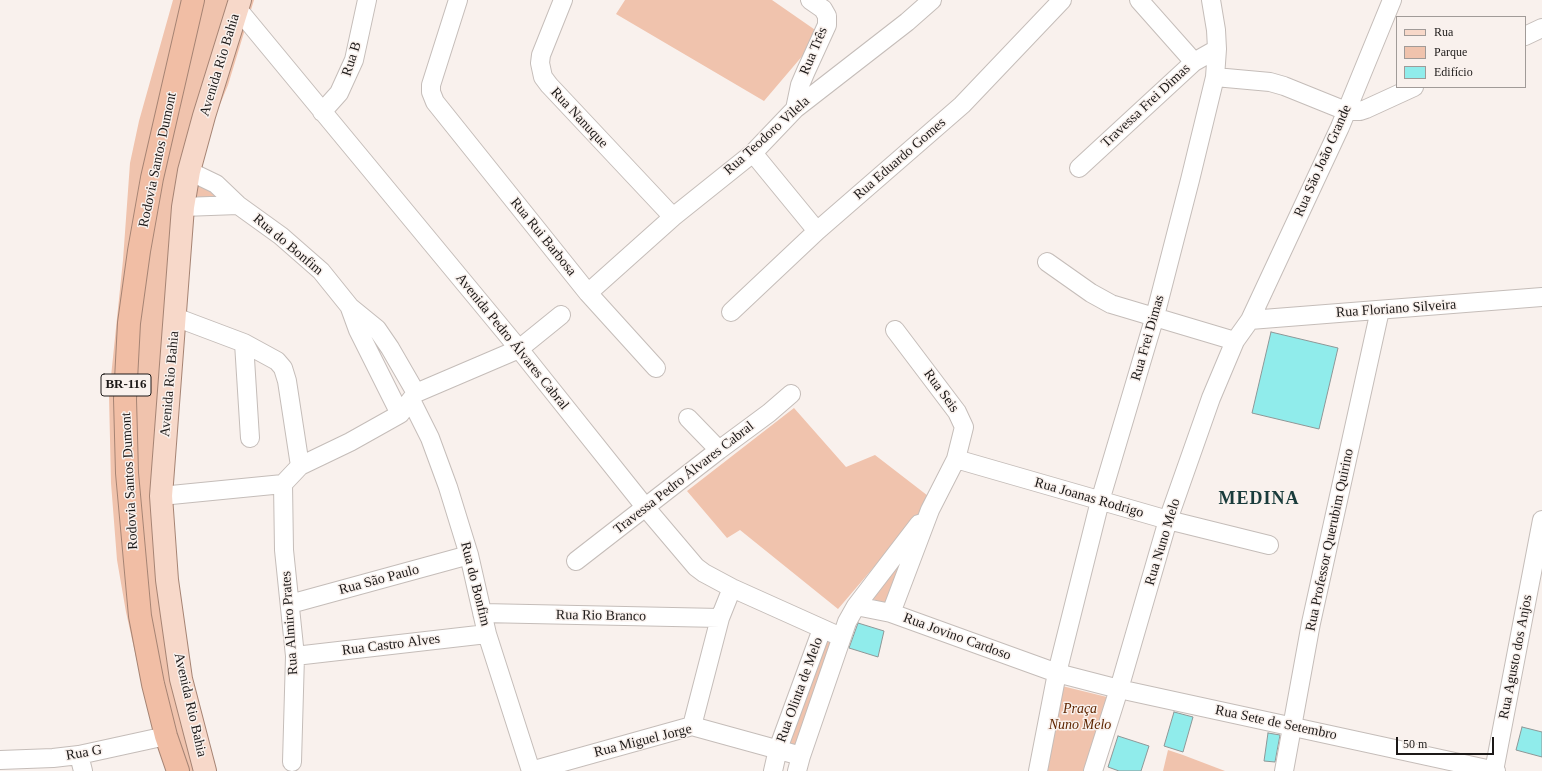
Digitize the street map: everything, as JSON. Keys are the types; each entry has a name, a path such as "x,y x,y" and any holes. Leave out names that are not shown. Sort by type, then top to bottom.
{"highway":[{"name":"Rodovia Santos Dumont","path":"178,771 166,736 140,616 128,473 126,400 129,323 139,252 152,178 193,0"}],"main road":[{"name":"Avenida Rio Bahia","path":"205,771 181,680 166,580 161,496 183,207 189,171 239,4"}],"street":[{"name":"Rua B","path":"322,112 339,94 354,60 367,0"},
{"name":"Rua Rui Barbosa","path":"458,0 431,85 431,92 435,102 588,293 656,368"},
{"name":"Rua Nanuque","path":"563,0 541,55 540,63 543,77 673,217"},
{"name":"Rua Três","path":"795,109 800,85 827,25 827,16 824,9 810,0"},
{"name":"Rua Teodoro Vilela","path":"588,293 673,217 753,153 795,109 907,22 932,0"},
{"name":"Rua Eduardo Gomes","path":"731,312 817,232 962,104 1062,0"},
{"path":"1139,0 1194,62"},
{"name":"Rua Frei Dimas","path":"1057,673 1100,501 1155,316 1215,77 1217,49 1216,30 1211,0"},
{"name":"Rua São João Grande","path":"1250,320 1340,127 1392,0"},
{"name":"Avenida Pedro Álvares Cabral","path":"239,4 322,112 519,349 646,508 696,567 732,588 822,629"},
{"path":"1526,36 1542,28"},
{"name":"Travessa Frei Dimas","path":"1079,168 1194,62 1217,49"},
{"path":"1215,77 1270,82 1284,86 1346,111 1360,111 1366,109 1412,88"},
{"path":"753,153 817,232"},
{"name":"Rua do Bonfim","path":"189,171 216,184 238,205 281,236 321,271 350,307 377,329 390,348 413,396 448,487 468,555 487,634 531,771"},
{"name":"Rua do Bonfim","path":"183,207 238,205"},
{"path":"1047,262 1091,293 1111,304 1235,341"},
{"name":"Rua Floriano Silveira","path":"1250,320 1542,297"},
{"name":"Rua do Bonfim","path":"350,307 358,330 400,414"},
{"name":"Rua Professor Querubim Quirino","path":"1284,771 1312,623 1380,310"},
{"path":"161,496 283,484 300,466 350,442 400,414 413,396 519,349 561,315"},
{"path":"175,317 244,343 277,361 283,368 287,381 300,466"},
{"name":"Rua Nuno Melo","path":"1093,771 1120,689 1168,520 1211,398 1235,341 1250,320"},
{"name":"Rua Seis","path":"895,330 961,419 964,427 956,460"},
{"path":"244,343 250,438"},
{"name":"Travessa Pedro Álvares Cabral","path":"576,561 769,413 791,394"},
{"path":"688,418 719,450"},
{"name":"Rua Joanas Rodrigo","path":"956,460 1168,520 1269,545"},
{"name":"Rua Olinta de Melo","path":"891,613 930,510 956,460"},
{"name":"Rua Almiro Prates","path":"283,484 284,550 295,656 292,762"},
{"name":"Rua Olinta de Melo","path":"799,763 841,637 856,606 930,510"},
{"name":"Rua Agusto dos Anjos","path":"1495,771 1542,520"},
{"name":"Rua São Paulo","path":"290,604 468,555"},
{"path":"692,726 720,618 732,588"},
{"name":"Rua Jovino Cardoso","path":"856,606 891,613 1057,673"},
{"name":"Rua Rio Branco","path":"482,613 720,618"},
{"name":"Rua Olinta de Melo","path":"778,770 778,749 822,629 841,637"},
{"name":"Rua Castro Alves","path":"295,656 487,634"},
{"path":"1038,771 1057,673"},
{"name":"Rua Sete de Setembro","path":"1057,673 1120,689 1495,771"},
{"name":"Rua Miguel Jorge","path":"531,771 692,726 778,749 799,763"},
{"name":"Rua G","path":"0,760 52,764 81,763 166,736"}],"green space":[{"path":"173,0 254,0 228,85 212,124 198,183 223,195 192,201 168,489 192,680 212,771 166,771 142,684 126,612 117,560 111,483 109,396 123,260 130,163 139,121"},
{"path":"625,0 772,0 821,34 764,101 616,14"},
{"path":"794,408 846,467 875,455 932,499 838,609 740,530 727,538 687,491"},
{"path":"909,545 886,604 867,597"},
{"path":"822,636 833,641 796,751 783,746"},
{"name":"Praça Nuno Melo","path":"1062,686 1111,698 1087,771 1045,771"},
{"path":"1168,750 1183,755 1225,771 1163,771"}],"building":[{"path":"1271,332 1338,348 1319,429 1252,413"},
{"path":"858,623 884,631 878,657 849,648"},
{"path":"1174,712 1193,717 1183,752 1164,746"},
{"path":"1522,727 1542,732 1542,757 1516,750"},
{"path":"1268,733 1280,735 1275,762 1264,761"},
{"path":"1118,736 1149,746 1141,771 1119,771 1108,767"}],"district":[{"name":"MEDINA","path":"1259,499"}]}
